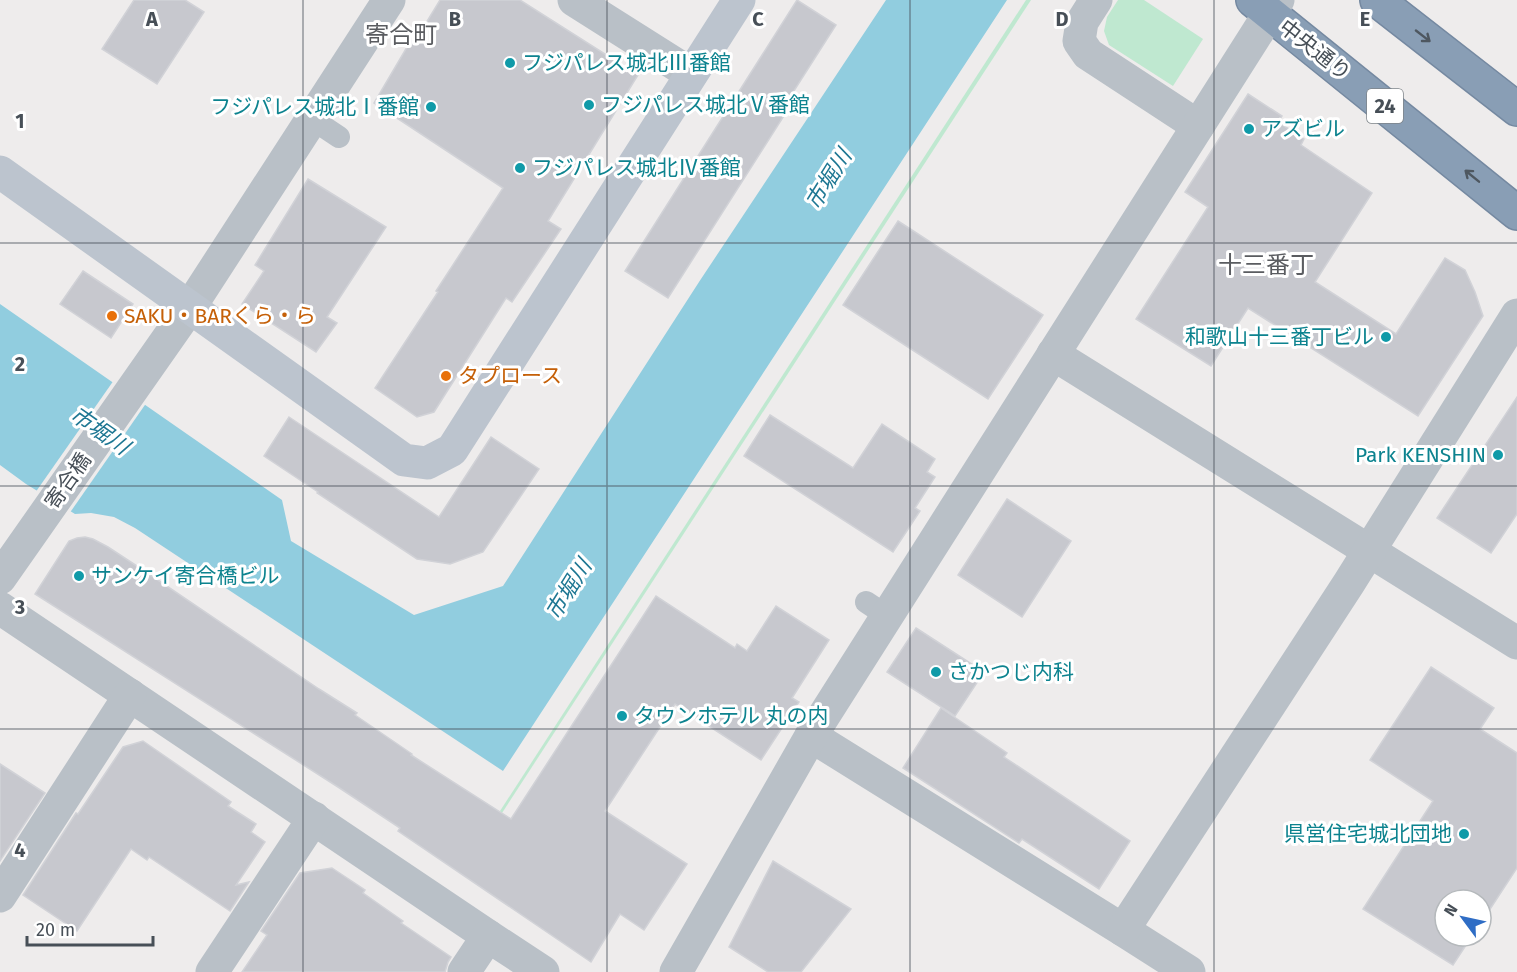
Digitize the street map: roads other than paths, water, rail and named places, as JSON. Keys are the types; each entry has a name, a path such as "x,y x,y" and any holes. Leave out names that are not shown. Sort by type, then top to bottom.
{"highway":[{"path":"1377,0 1517,109"},
{"name":"中央通り","path":"1267,5 1306,42 1517,213"}],"street":[{"name":"寄合橋","path":"0,578 190,307 389,0"},
{"path":"574,0 691,74"},
{"path":"0,172 404,460 426,463 452,450 738,0"},
{"path":"1096,0 1082,22 1079,41 1088,54 1198,126"},
{"path":"676,972 811,736 877,609 1053,354 1198,126 1267,5"},
{"path":"1123,930 1369,550 1517,315"},
{"path":"1053,354 1517,643"},
{"path":"0,608 543,972"},
{"path":"0,896 130,695"},
{"path":"811,736 1189,972"},
{"path":"212,972 314,818"},
{"path":"464,972 488,936"}],"lane":[{"path":"312,119 339,137"}],"water":[{"name":"市堀川","path":"886,0 1007,0 503,771 135,528 114,517 91,513 75,514 0,465 0,304 282,500 291,541 414,615 503,586 699,282"}],"place":[{"name":"フジパレス城北Ⅲ番館","path":"510,63"},
{"name":"フジパレス城北Ⅴ番館","path":"589,105"},
{"name":"フジパレス城北Ⅰ番館","path":"431,107"},
{"name":"アズビル","path":"1249,129"},
{"name":"フジパレス城北Ⅳ番館","path":"520,168"},
{"name":"SAKU・BARくら・ら","path":"112,316"},
{"name":"和歌山十三番丁ビル","path":"1386,337"},
{"name":"タプロース","path":"446,376"},
{"name":"Park KENSHIN","path":"1498,455"},
{"name":"サンケイ寄合橋ビル","path":"79,576"},
{"name":"さかつじ内科","path":"936,672"},
{"name":"タウンホテル 丸の内","path":"622,716"},
{"name":"県営住宅城北団地","path":"1464,834"}],"district":[{"name":"寄合町","path":"401,35"},
{"name":"十三番丁","path":"1266,265"}]}
